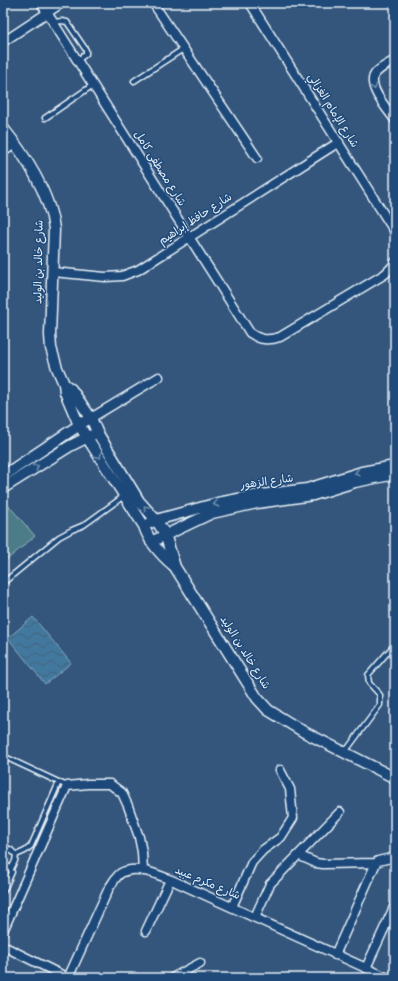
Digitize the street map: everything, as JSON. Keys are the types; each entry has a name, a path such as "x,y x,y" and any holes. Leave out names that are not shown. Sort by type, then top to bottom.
{"street":[{"name":"شارع مصطفى كامل","path":"42,3 245,327 253,335 264,340 280,337 385,274 395,262"},
{"path":"3,42 62,3"},
{"path":"153,3 257,158"},
{"name":"شارع الإمام الغزالي","path":"250,3 395,232"},
{"path":"395,60 375,74 372,82 374,89 395,120"},
{"name":"شارع خالد بن الوليد","path":"3,128 15,144 46,197 51,211 54,229 50,335 54,358 64,384 65,392 79,425 144,526 151,542 162,555 176,567"},
{"name":"شارع حافظ إبراهيم","path":"53,272 105,277 122,276 138,270 339,142"},
{"path":"3,152 15,144"},
{"path":"3,476 79,425 159,377"},
{"name":"شارع خالد بن الوليد","path":"64,384 71,389 91,418 97,432 139,501 156,520 165,534 176,567 257,698 268,710 304,732 395,778"},
{"path":"3,488 70,446 97,432"},
{"name":"شارع الزهور","path":"144,526 156,520 225,502 254,496 307,489 362,472 395,466"},
{"name":"شارع الزهور","path":"151,542 165,534 212,513 257,503 313,495 355,482 395,474"},
{"path":"232,907 252,862 263,850 281,837 294,818 290,789 280,770"},
{"path":"3,931 67,786 110,784 122,793 139,837 142,852 143,871"},
{"path":"256,918 270,884 340,812"},
{"path":"298,855 323,864 376,863 395,856"},
{"path":"335,955 376,863"},
{"name":"شارع مكرم عبيد","path":"68,978 109,888 116,877 122,873 132,870 143,871 170,880 256,918 370,973 388,978"},
{"path":"146,931 170,880"},
{"path":"370,973 395,906"},
{"path":"3,946 68,978"},
{"path":"172,978 200,964"}],"lane":[{"path":"54,22 67,22 86,50 86,54 78,60"},
{"path":"134,81 184,49"},
{"path":"45,118 93,85"},
{"path":"3,583 59,537 84,525 124,496"},
{"path":"345,753 380,704 380,695 369,683 368,675 395,644"},
{"path":"3,756 67,786"},
{"path":"16,855 25,851 31,846 59,782"},
{"path":"3,846 11,850 16,855 16,861 11,869 11,875 3,892"},
{"path":"3,864 11,869"}],"green space":[{"path":"9,506 35,536 3,563 3,511"}],"water":[{"path":"33,617 71,663 45,684 8,638"}]}
